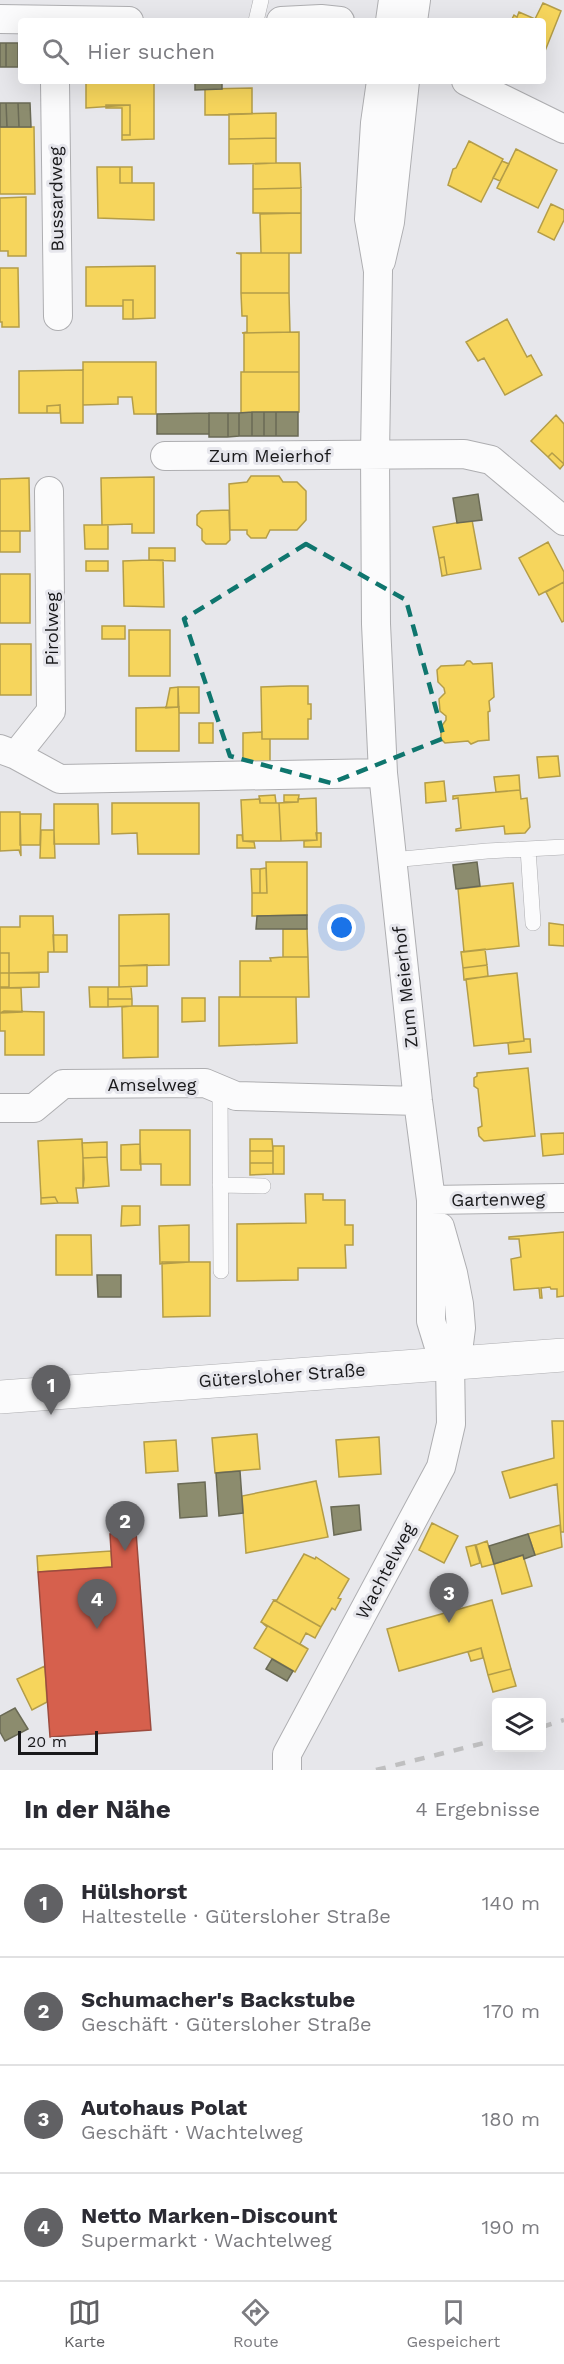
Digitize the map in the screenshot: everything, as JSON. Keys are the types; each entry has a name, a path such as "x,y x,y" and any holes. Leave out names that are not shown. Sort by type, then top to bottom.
{"main road":[{"name":"Gütersloher Straße","path":"0,1397 564,1355"}],"street":[{"path":"390,18 393,0"},
{"path":"413,18 416,0"},
{"path":"0,19 18,19"},
{"name":"Bussardweg","path":"55,84 58,316"},
{"name":"Zum Meierhof","path":"381,84 375,123 369,219 378,271 375,454 376,624 383,773 418,1101 431,1200 431,1321 439,1347 450,1363"},
{"name":"Zum Meierhof","path":"378,271 390,222 405,84"},
{"path":"472,84 564,129"},
{"path":"375,454 464,454 491,460 564,521"},
{"name":"Zum Meierhof","path":"165,456 375,454"},
{"name":"Pirolweg","path":"49,491 51,711 8,752 60,779 383,773"},
{"name":"Amselweg","path":"0,1107 34,1108 63,1084 205,1083 236,1096 418,1101"},
{"name":"Gartenweg","path":"431,1200 564,1198"},
{"name":"Wachtelweg","path":"287,1770 287,1754 441,1467 451,1424 450,1363"}],"lane":[{"path":"257,18 261,0"},
{"path":"392,860 564,847"},
{"path":"528,849 533,923"},
{"path":"220,1090 220,1271"},
{"path":"220,1185 263,1186"}],"highlighted area":[{"path":"306,544 406,600 444,738 331,783 230,756 184,619"}],"building: Wohnen":[{"path":"543,3 561,11 546,48 546,18 536,18"},
{"path":"519,12 533,18 512,18 514,15 517,17"},
{"path":"86,84 154,84 154,139 122,140 122,135 130,135 130,105 86,108"},
{"path":"252,88 252,114 205,115 205,89"},
{"path":"106,105 130,105 130,135 122,135 122,108 106,108"},
{"path":"276,113 276,138 229,139 229,114"},
{"path":"0,127 34,127 35,194 0,194"},
{"path":"276,138 276,163 229,164 229,139"},
{"path":"469,141 503,159 481,202 448,185 453,169 456,168"},
{"path":"516,149 557,170 538,208 497,188"},
{"path":"502,161 509,164 500,181 493,178"},
{"path":"300,163 301,188 253,189 253,164"},
{"path":"97,167 120,167 120,183 154,183 154,220 98,218"},
{"path":"120,167 132,167 132,183 120,183"},
{"path":"301,188 301,213 253,213 253,189"},
{"path":"26,197 26,256 8,256 8,251 0,251 0,198"},
{"path":"551,204 564,210 564,220 554,240 538,232"},
{"path":"301,213 301,253 261,253 260,214"},
{"path":"236,253 289,253 289,293 241,293 241,254"},
{"path":"155,266 155,318 133,319 133,300 123,300 123,306 86,306 86,267"},
{"path":"0,268 18,268 19,327 2,327 2,322 0,322"},
{"path":"241,293 289,293 290,332 242,333 247,332 247,316 242,316"},
{"path":"123,300 133,300 133,319 123,319"},
{"path":"507,319 527,357 531,355 542,375 505,395 484,358 478,361 466,342"},
{"path":"299,332 299,372 244,372 244,333"},
{"path":"83,362 156,362 156,414 134,414 132,397 118,397 118,404 83,405"},
{"path":"83,370 83,423 61,423 60,405 47,406 47,413 19,413 19,371"},
{"path":"241,372 299,372 299,412 241,413"},
{"path":"60,405 60,413 47,413 47,406"},
{"path":"556,415 564,424 564,464 552,453 548,457 531,441"},
{"path":"552,453 564,464 560,469 548,457"},
{"path":"251,476 279,476 283,482 297,482 306,491 306,520 297,530 270,530 266,538 251,538 247,530 230,530 229,484 247,482"},
{"path":"154,477 154,533 132,533 132,524 102,525 101,478"},
{"path":"29,478 30,531 0,531 0,479"},
{"path":"229,510 230,540 226,544 206,544 202,540 202,529 197,525 197,515 201,511"},
{"path":"472,520 481,569 447,575 444,557 439,558 433,527"},
{"path":"84,525 108,525 108,549 85,549"},
{"path":"0,531 20,531 20,552 0,552"},
{"path":"548,542 564,572 564,582 539,595 519,558"},
{"path":"149,548 175,548 175,561 149,560"},
{"path":"444,557 447,575 442,576 439,558"},
{"path":"163,560 164,607 124,606 123,561"},
{"path":"86,561 108,561 108,571 86,571"},
{"path":"0,574 30,574 30,623 0,623"},
{"path":"564,582 564,621 562,622 546,592"},
{"path":"102,626 125,626 125,639 102,639"},
{"path":"129,630 170,630 170,676 129,676"},
{"path":"0,644 31,644 31,695 0,695"},
{"path":"467,661 473,664 492,663 494,697 489,701 489,740 471,744 468,741 445,743 441,739 441,727 446,716 440,711 439,699 445,693 444,688 438,682 437,670 441,666 464,665"},
{"path":"308,686 311,719 308,719 308,739 262,739 261,687"},
{"path":"178,687 199,687 199,713 179,713"},
{"path":"178,687 178,707 166,708 170,688"},
{"path":"179,707 179,751 136,751 136,708"},
{"path":"199,723 213,723 213,743 199,743"},
{"path":"262,732 262,739 270,739 270,767 243,767 243,733"},
{"path":"558,756 560,776 539,778 537,757"},
{"path":"519,775 520,790 496,792 494,777"},
{"path":"444,781 446,801 426,803 425,783"},
{"path":"520,790 521,799 527,798 530,827 525,833 505,834 504,826 456,831 461,828 458,798 453,799 453,796"},
{"path":"275,795 276,803 260,803 259,796"},
{"path":"284,795 299,795 298,802 284,802"},
{"path":"316,798 317,840 281,841 279,803"},
{"path":"260,799 260,803 279,803 281,841 243,841 241,800"},
{"path":"112,803 199,803 199,854 138,854 137,833 112,834"},
{"path":"54,804 98,804 99,844 54,844"},
{"path":"0,812 20,812 21,856 19,850 0,851"},
{"path":"20,814 41,814 40,845 20,845"},
{"path":"41,830 54,830 55,858 40,858"},
{"path":"316,833 321,833 321,847 304,847 304,841 317,840"},
{"path":"237,835 242,835 243,841 254,842 255,848 237,848"},
{"path":"266,862 307,862 307,915 252,916 252,893 267,893"},
{"path":"266,868 267,893 260,893 260,869"},
{"path":"251,869 260,869 260,893 252,893"},
{"path":"513,883 519,946 464,952 458,889"},
{"path":"169,914 169,965 119,966 119,915"},
{"path":"20,916 53,916 54,952 48,952 48,972 9,973 9,953 0,953 0,927 20,927"},
{"path":"549,923 564,925 564,946 549,945"},
{"path":"283,929 307,929 308,957 283,957"},
{"path":"53,935 67,935 67,952 54,952"},
{"path":"485,949 487,965 463,968 461,952"},
{"path":"0,953 9,953 9,973 0,973"},
{"path":"308,957 309,997 240,997 240,961 271,961 270,958"},
{"path":"147,965 147,986 119,987 119,966"},
{"path":"487,965 488,976 464,980 463,968"},
{"path":"0,973 9,973 9,987 0,987"},
{"path":"9,973 39,973 39,987 0,988 9,987"},
{"path":"517,973 524,1041 474,1046 466,979"},
{"path":"89,987 108,987 108,1007 90,1007"},
{"path":"108,987 131,987 132,999 108,999"},
{"path":"0,988 21,988 22,1012 0,1013"},
{"path":"219,997 296,997 297,1043 219,1046"},
{"path":"182,998 205,998 205,1021 182,1022"},
{"path":"108,999 132,999 132,1006 108,1007"},
{"path":"158,1006 158,1057 123,1058 122,1007"},
{"path":"4,1011 44,1012 44,1055 5,1055 5,1031 0,1031 0,1013"},
{"path":"524,1039 530,1039 531,1052 509,1054 508,1043 524,1041"},
{"path":"528,1068 535,1136 484,1141 479,1136 478,1128 482,1126 478,1089 474,1086 477,1073"},
{"path":"140,1130 190,1130 190,1185 161,1185 161,1164 140,1164"},
{"path":"564,1133 564,1154 543,1156 541,1134"},
{"path":"82,1139 84,1179 83,1188 76,1188 78,1203 58,1203 55,1197 41,1198 38,1141"},
{"path":"250,1139 272,1139 273,1151 250,1151"},
{"path":"107,1142 107,1157 83,1158 82,1143"},
{"path":"140,1144 141,1170 121,1170 121,1145"},
{"path":"273,1146 284,1146 284,1174 273,1174"},
{"path":"250,1151 273,1151 273,1163 250,1163"},
{"path":"107,1157 109,1186 83,1188 83,1158"},
{"path":"250,1163 273,1163 273,1174 250,1175"},
{"path":"305,1194 323,1194 323,1200 345,1200 345,1225 353,1225 353,1245 345,1245 346,1268 298,1268 298,1280 237,1281 237,1224 306,1223"},
{"path":"55,1197 58,1203 41,1204 41,1198"},
{"path":"122,1206 140,1206 140,1225 121,1226"},
{"path":"189,1225 189,1262 160,1264 159,1226"},
{"path":"564,1232 564,1296 557,1297 557,1289 550,1287 541,1288 542,1298 540,1298 539,1288 514,1290 511,1259 521,1257 519,1239 509,1239 509,1237"},
{"path":"56,1235 91,1235 92,1275 56,1275"},
{"path":"162,1262 210,1262 210,1316 163,1317"},
{"path":"552,1421 564,1421 564,1532 561,1532 557,1484 510,1498 502,1472 554,1458"},
{"path":"257,1434 260,1469 215,1473 212,1438"},
{"path":"379,1437 381,1474 339,1477 336,1440"},
{"path":"176,1440 178,1471 146,1473 144,1442"},
{"path":"316,1481 328,1537 246,1553 242,1496"},
{"path":"432,1523 458,1536 444,1563 419,1550"},
{"path":"560,1525 562,1547 535,1555 528,1534"},
{"path":"487,1541 494,1564 482,1567 476,1545"},
{"path":"475,1545 480,1563 471,1566 466,1547"},
{"path":"111,1551 112,1567 38,1572 37,1556"},
{"path":"304,1554 315,1559 316,1557 349,1579 338,1598 341,1599 335,1610 332,1608 321,1627 274,1600 277,1600"},
{"path":"523,1555 532,1586 502,1594 494,1564"},
{"path":"274,1600 321,1627 315,1638 306,1633 300,1644 308,1649 261,1622"},
{"path":"492,1600 511,1669 488,1675 481,1648 399,1671 387,1629"},
{"path":"261,1622 308,1649 295,1672 254,1648 267,1627"},
{"path":"481,1648 483,1658 471,1661 468,1652"},
{"path":"45,1666 47,1702 32,1710 17,1679"},
{"path":"511,1669 516,1686 493,1692 488,1675"}],"building: Handel":[{"path":"136,1532 151,1730 50,1737 38,1572 112,1567 110,1534"}],"building: Industrie":[{"path":"0,43 6,43 6,67 0,67"},
{"path":"6,43 18,43 18,67 6,67"},
{"path":"195,84 222,84 222,89 195,90"},
{"path":"0,103 6,103 7,127 0,127"},
{"path":"6,103 18,103 19,127 7,127"},
{"path":"18,103 30,103 31,127 19,127"},
{"path":"252,412 264,412 264,436 252,436"},
{"path":"252,412 252,436 239,436 239,413"},
{"path":"264,412 276,412 276,436 264,436"},
{"path":"276,412 298,412 298,436 276,436"},
{"path":"209,413 209,434 157,434 157,414"},
{"path":"209,413 228,413 228,437 209,437"},
{"path":"228,413 239,413 239,436 228,437"},
{"path":"478,494 482,520 457,523 453,498"},
{"path":"477,862 480,886 456,889 453,865"},
{"path":"307,915 307,929 256,929 257,916"},
{"path":"97,1275 121,1275 121,1297 98,1297"},
{"path":"240,1471 243,1513 219,1516 216,1473"},
{"path":"205,1482 207,1516 180,1518 178,1484"},
{"path":"359,1505 361,1530 334,1535 331,1507"},
{"path":"528,1534 535,1555 524,1559 523,1555 494,1564 489,1546"},
{"path":"272,1659 293,1671 287,1681 266,1669"},
{"path":"15,1708 28,1729 5,1741 0,1732 0,1716"}],"railway":[{"path":"546,1726 564,1720"},
{"path":"376,1770 492,1741"}],"place":[{"name":"Hülshorst","path":"51,1415"},
{"name":"Schumacher's Backstube","path":"125,1551"},
{"name":"Autohaus Polat","path":"449,1623"},
{"name":"Netto Marken-Discount","path":"97,1629"}]}
